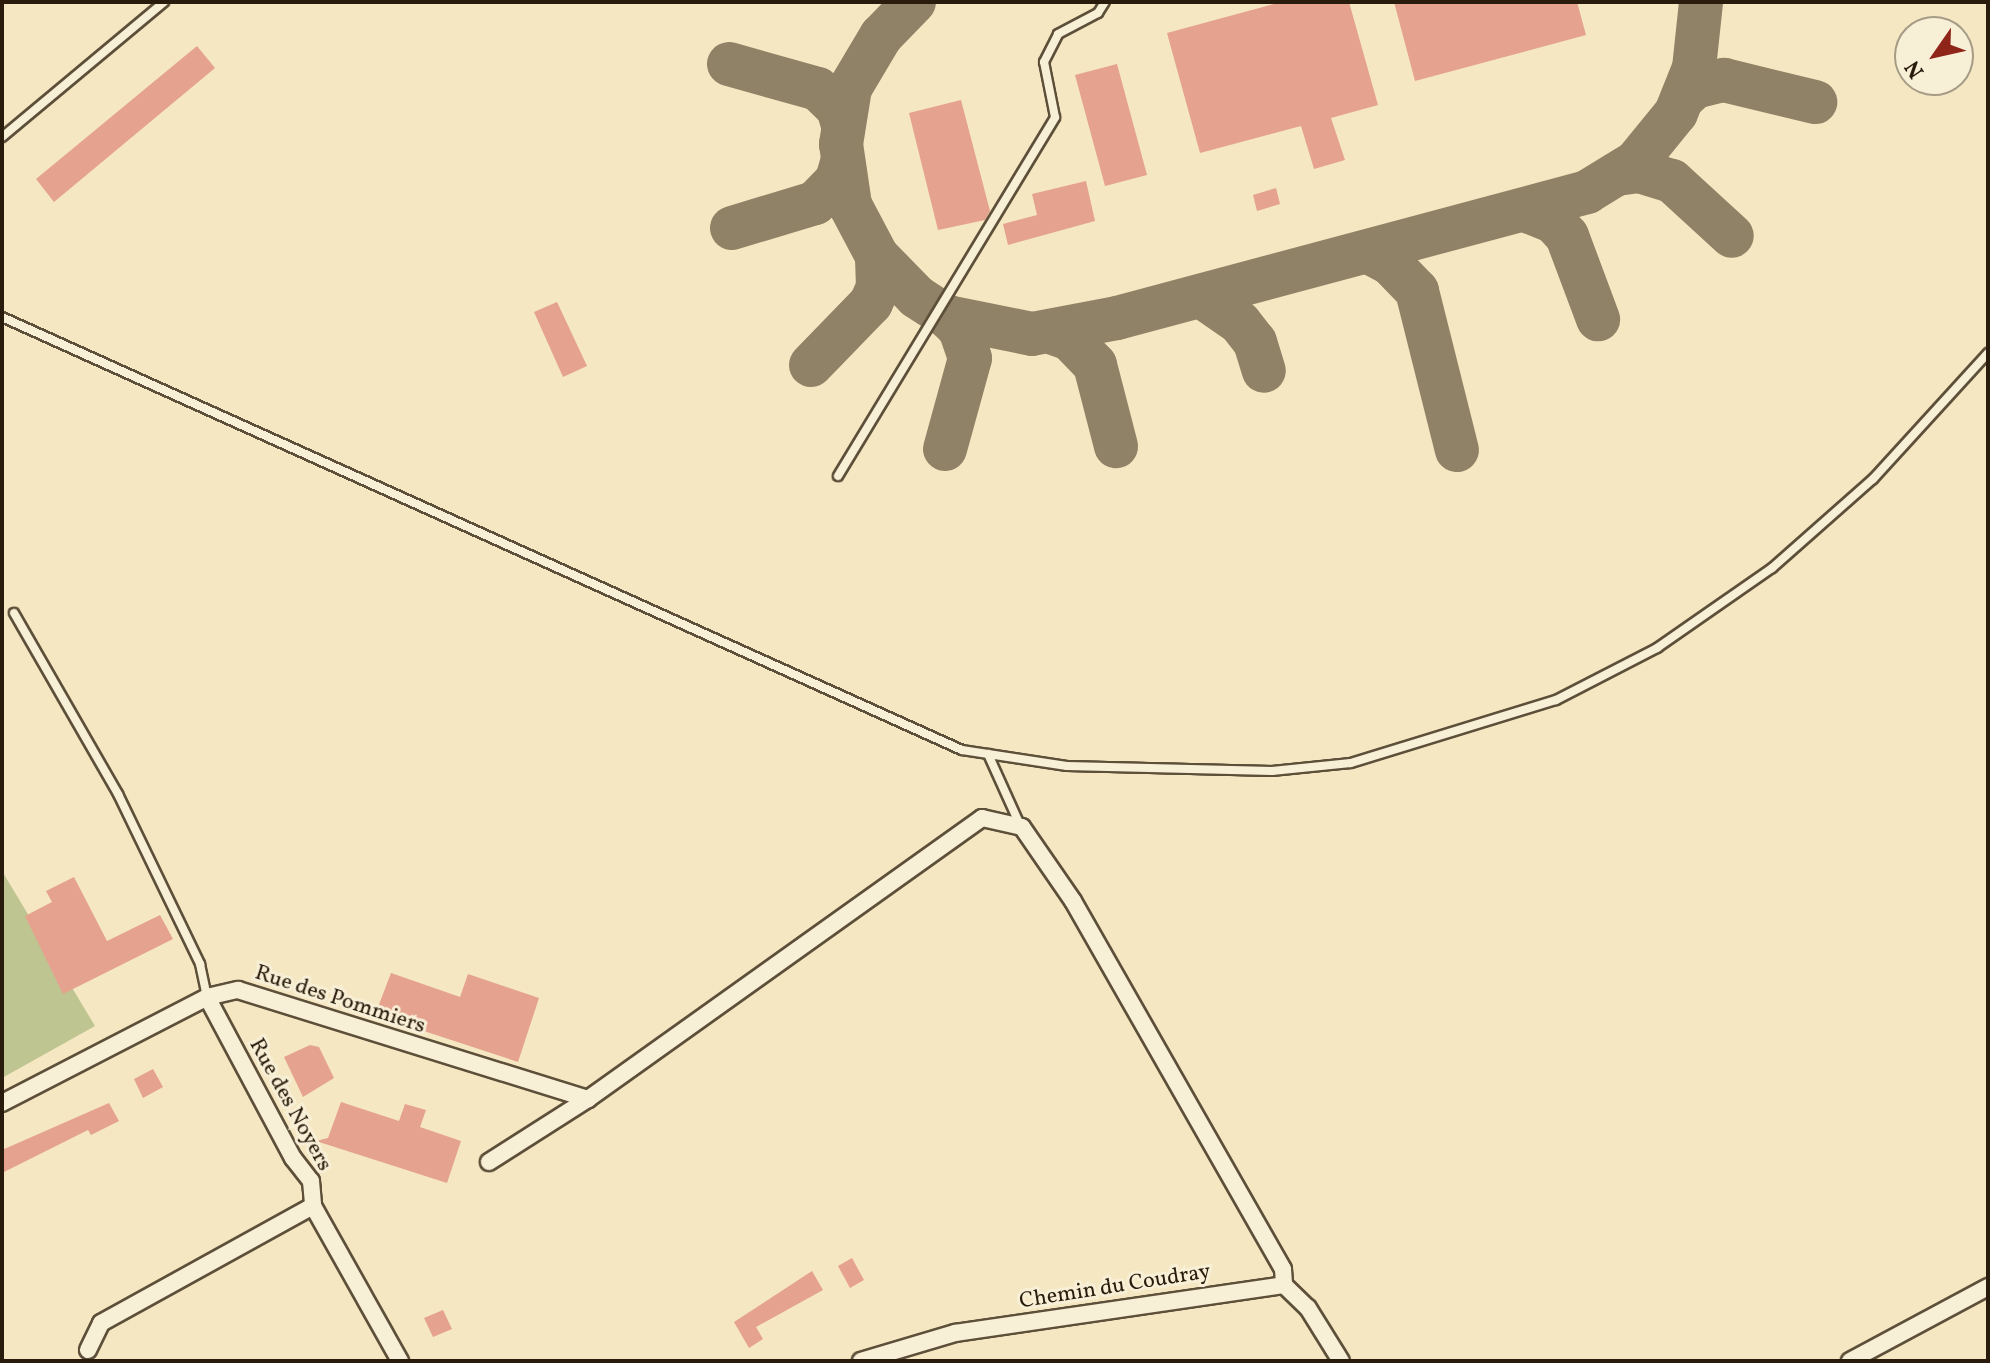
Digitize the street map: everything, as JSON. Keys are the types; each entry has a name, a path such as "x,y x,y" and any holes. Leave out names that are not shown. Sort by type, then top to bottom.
{"street":[{"path":"489,1162 588,1099 982,818 1022,827 1073,901 1283,1269 1284,1285 1308,1308 1341,1361"},
{"name":"Rue des Pommiers","path":"2,1103 207,997 238,990 588,1099"},
{"name":"Rue des Noyers","path":"207,997 271,1120 311,1181 313,1206 400,1361"},
{"path":"88,1350 101,1323 313,1206"},
{"name":"Chemin du Coudray","path":"861,1361 955,1333 1284,1285"},
{"path":"1850,1361 1988,1287"}],"lane":[{"path":"2,137 164,2"},
{"path":"838,476 1055,117 1044,62 1058,34 1098,13 1105,2"},
{"path":"2,317 909,730 962,750 1067,766 1272,771 1351,763 1556,700 1657,648 1772,568 1873,479 1988,353"},
{"path":"14,613 118,794 200,964 207,997"},
{"path":"988,754 1022,827"}],"green space":[{"path":"2,871 95,1026 2,1078"}],"building":[{"path":"1281,2 1349,2 1378,105 1331,118 1345,160 1314,169 1301,126 1200,153 1167,33"},
{"path":"1394,2 1577,2 1586,35 1415,81"},
{"path":"197,46 215,68 54,202 36,179"},
{"path":"1117,64 1147,175 1105,186 1075,75"},
{"path":"961,100 990,211 985,220 938,230 909,113"},
{"path":"1086,181 1095,221 1008,245 1003,224 1037,215 1032,194"},
{"path":"1276,188 1280,204 1257,211 1253,195"},
{"path":"557,302 587,366 563,377 534,312"},
{"path":"74,877 107,941 160,915 173,939 63,994 25,916 52,902 46,891"},
{"path":"391,973 460,997 468,974 539,998 518,1062 375,1015"},
{"path":"310,1045 319,1047 334,1078 303,1097 284,1057"},
{"path":"153,1069 163,1087 143,1098 134,1079"},
{"path":"341,1102 399,1121 405,1104 426,1110 420,1127 461,1141 447,1183 316,1141 328,1138"},
{"path":"109,1103 119,1121 91,1135 88,1130 2,1173 2,1150"},
{"path":"852,1258 864,1280 850,1288 838,1266"},
{"path":"812,1271 823,1290 756,1327 763,1339 749,1348 734,1322"},
{"path":"443,1310 452,1329 433,1337 424,1318"}],"taxiway":[{"path":"914,2 881,36 850,88 841,144 850,205 877,256 917,297 948,317 1032,334 1117,318 1587,192 1636,162 1676,113 1694,68 1701,2"},
{"path":"729,64 818,89 838,108 843,125"},
{"path":"1683,98 1695,87 1724,80 1815,102"},
{"path":"732,228 815,203 837,180 842,163"},
{"path":"1617,174 1639,171 1672,181 1732,236"},
{"path":"1525,210 1554,222 1567,236 1598,319"},
{"path":"1369,252 1390,263 1417,291 1457,450"},
{"path":"811,365 871,303 878,287 877,256"},
{"path":"1201,296 1240,323 1255,342 1264,371"},
{"path":"945,449 970,358 960,329 948,317"},
{"path":"1053,333 1070,339 1095,365 1116,446"}]}
